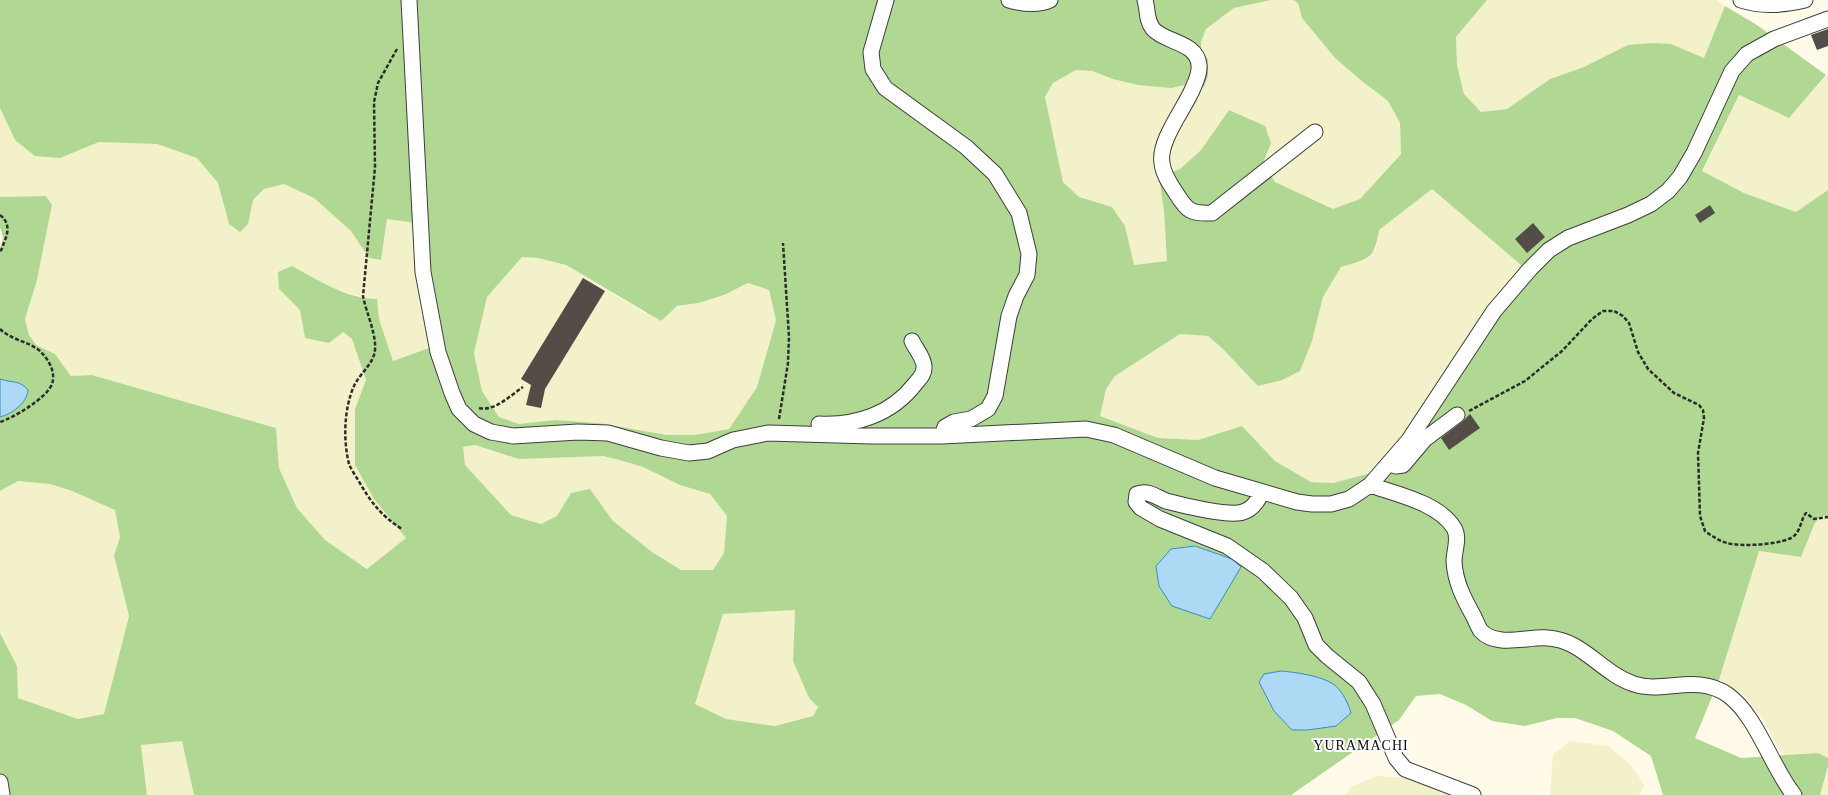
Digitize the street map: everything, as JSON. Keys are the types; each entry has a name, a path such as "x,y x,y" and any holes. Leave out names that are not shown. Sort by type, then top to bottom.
{"street":[{"path":"409,0 423,272 438,352 459,409 474,424 491,432 513,436 578,432 608,433 661,448 689,453 708,451 733,440 768,433 942,436 1086,429 1114,435 1215,478 1297,502 1331,504 1349,499 1370,485 1409,440 1494,311 1530,268 1549,250 1568,238 1628,215 1651,204 1668,191 1680,176 1694,153 1732,71 1747,54 1774,39 1828,19"},
{"path":"886,0 871,52 873,69 885,88 966,147 995,174 1019,213 1029,254 1028,275 1016,296 1009,316 995,396 988,409 972,419 954,422 945,427 942,436"},
{"path":"1009,0 1023,4 1044,3 1050,0"},
{"path":"1146,0 1147,19 1153,29 1163,36 1182,44 1195,54 1199,64 1198,78 1171,129 1161,162 1166,178 1184,206 1197,214 1212,214 1315,132"},
{"path":"1741,0 1753,4 1783,5 1805,0"},
{"path":"777,433 790,425 837,425 886,411 900,401 924,372 924,364 912,341"},
{"path":"1389,463 1396,466 1403,465 1425,439 1457,415"},
{"path":"1370,485 1416,500 1440,514 1455,529 1457,540 1454,559 1455,578 1481,631 1493,638 1518,640 1550,638 1573,644 1615,676 1635,685 1697,684 1716,689 1728,695 1739,705 1763,741 1794,795"},
{"path":"1262,492 1258,502 1243,512 1228,513 1195,508 1165,500 1144,492 1137,494 1136,502 1141,508 1160,519 1227,546 1263,571 1291,598 1305,618 1316,645 1326,656 1359,682 1373,704 1396,758 1405,769 1473,795"},
{"path":"0,782 2,795"}],"path":[{"path":"402,530 376,509 360,483 350,465 346,433 348,406 354,384 366,371 374,354 373,332 365,310 363,296 375,167 374,102 378,83 410,28"},
{"path":"0,215 6,220 9,231 0,253"},
{"path":"777,433 788,362 789,338 783,243"},
{"path":"1457,415 1484,404 1526,381 1562,351 1592,319 1603,312 1614,311 1623,316 1629,324 1638,352 1648,369 1674,393 1699,405 1703,410 1704,418 1698,453 1700,516 1705,531 1726,543 1741,545 1778,542 1789,539 1795,535 1806,513 1814,519 1828,518"},
{"path":"0,329 8,336 39,350 49,362 53,375 51,386 37,400 11,418 0,422"},
{"path":"473,406 485,409 494,406 523,387"}],"shaded area":[{"path":"1271,0 1293,0 1298,3 1302,18 1335,58 1388,101 1400,123 1401,153 1360,199 1333,210 1275,182 1229,110 1201,150 1180,169 1159,177 1164,211 1168,261 1134,265 1125,226 1112,207 1079,197 1063,182 1045,98 1053,83 1076,70 1092,71 1113,79 1208,61 1201,49 1201,42 1206,29 1234,8"},
{"path":"1487,0 1717,0 1725,6 1704,58 1688,53 1584,67 1550,79 1507,109 1481,112 1464,94 1457,65 1456,37"},
{"path":"1828,74 1828,190 1796,212 1744,193 1702,172 1739,95 1789,118"},
{"path":"0,108 15,140 60,158 99,142 157,144 197,158 218,183 229,224 248,224 253,200 264,189 284,184 314,198 351,231 369,258 381,260 387,219 416,223 418,283 429,348 393,361 379,319 377,299 367,299 330,287 292,266 279,289 300,310 305,338 342,332 352,339 366,380 355,409 374,499 406,538 368,569 325,540 297,508 279,468 276,428 92,375 71,376 55,354 36,345 29,335 25,319 37,280 52,205 46,196 0,197"},
{"path":"1432,189 1521,265 1406,434 1371,473 1333,483 1311,482 1275,461 1242,426 1198,440 1158,438 1100,416 1106,389 1115,376 1180,334 1208,336 1223,349 1312,341 1323,297 1341,267 1369,258 1376,248 1379,230"},
{"path":"522,257 538,258 565,265 645,313 699,303 724,295 748,283 769,289 776,320 757,387 729,429 695,435 667,435 598,423 555,420 519,424 499,417 482,391 474,353 487,297"},
{"path":"475,445 519,459 603,456 643,467 680,485 710,494 727,516 724,553 713,570 681,570 652,552 613,521 590,489 571,493 557,516 541,524 511,515 465,465 463,447"},
{"path":"18,481 50,484 72,491 115,510 120,537 114,555 129,616 104,714 78,719 18,698 17,666 0,633 0,491"},
{"path":"1820,516 1828,516 1828,758 1818,753 1785,756 1778,748 1764,721 1742,693 1719,680 1759,551 1801,557 1814,525"},
{"path":"795,610 793,661 809,698 818,706 813,716 775,726 726,719 695,704 723,614"},
{"path":"182,741 194,795 147,795 141,744"},
{"path":"1570,741 1608,746 1630,764 1645,786 1639,795 1550,795 1553,754"},
{"path":"1828,766 1828,795 1820,795"},
{"path":"1377,776 1405,778 1454,795 1345,795 1353,786"}],"green space":[{"path":"0,0 1271,0 1234,8 1206,29 1201,42 1201,49 1208,60 1208,76 1204,87 1189,84 1171,88 1138,85 1113,79 1092,71 1076,70 1053,83 1045,97 1063,182 1079,197 1112,207 1125,226 1134,265 1167,261 1164,211 1159,177 1180,169 1201,150 1229,110 1265,126 1271,143 1263,163 1275,182 1333,209 1360,199 1401,154 1400,123 1388,101 1335,58 1302,18 1298,3 1293,0 1487,0 1456,37 1457,65 1464,94 1481,112 1507,109 1550,79 1584,67 1628,45 1652,43 1671,44 1704,58 1725,6 1757,25 1826,75 1789,118 1739,95 1702,171 1744,193 1796,212 1828,190 1828,516 1820,516 1814,525 1801,557 1759,551 1719,680 1695,738 1741,758 1818,753 1828,758 1828,766 1820,795 1663,795 1651,756 1613,731 1575,718 1557,718 1525,726 1492,721 1466,705 1440,694 1416,696 1399,720 1291,795 194,795 182,741 141,745 147,795 0,795 0,633 17,666 18,698 78,719 104,714 129,616 114,555 120,537 115,510 72,491 50,484 18,481 0,491 0,250 3,237 0,227 0,197 46,196 52,205 37,280 25,319 29,335 36,345 55,354 71,376 92,375 276,428 279,468 297,508 325,540 367,569 406,538 374,499 355,465 355,409 366,380 352,339 343,332 329,343 305,338 300,310 279,289 278,272 292,266 333,288 355,296 377,299 379,319 393,361 429,348 418,283 416,223 387,219 381,260 369,258 351,231 314,198 284,184 264,189 253,200 248,224 240,232 229,224 218,183 197,158 157,144 99,142 60,158 35,156 15,140 0,108","holes":["1432,189 1521,265 1406,434 1371,473 1333,483 1311,482 1275,461 1242,426 1198,440 1158,438 1100,416 1106,389 1115,376 1180,334 1208,336 1223,349 1258,386 1282,380 1300,371 1312,341 1323,297 1341,267 1369,257 1375,248 1379,230","522,257 538,258 566,265 661,321 677,306 699,303 724,295 748,283 769,290 776,320 757,387 729,429 695,435 667,435 598,423 555,420 519,424 499,417 482,391 474,353 487,297","475,445 519,459 603,456 643,467 680,485 710,494 727,516 724,553 713,570 681,570 652,552 613,521 590,489 571,493 557,516 541,524 511,515 465,465 463,447","795,610 793,661 809,698 818,707 813,716 775,726 726,719 695,704 723,614"]}],"water":[{"path":"0,379 19,383 28,390 25,399 14,411 0,417"},
{"path":"1195,546 1232,559 1241,567 1210,619 1172,606 1159,586 1156,566 1171,549"},
{"path":"1281,671 1300,673 1328,681 1333,684 1344,697 1351,713 1336,726 1308,730 1292,730 1274,711 1259,682 1264,674"}],"building":[{"path":"1828,29 1828,46 1817,50 1811,35"},
{"path":"1710,205 1715,213 1700,223 1695,215"},
{"path":"1533,223 1545,237 1527,253 1515,239"},
{"path":"583,278 605,291 545,389 541,408 526,405 531,385 521,379"},
{"path":"1470,414 1480,428 1449,450 1441,438"}],"district":[{"name":"YURAMACHI","path":"1361,745"}]}
